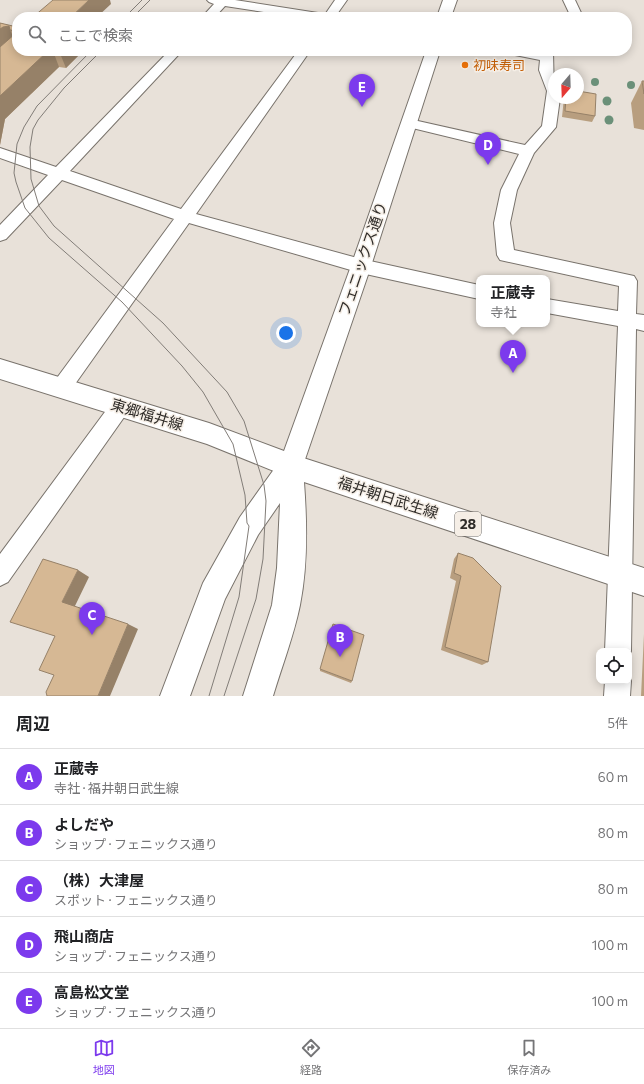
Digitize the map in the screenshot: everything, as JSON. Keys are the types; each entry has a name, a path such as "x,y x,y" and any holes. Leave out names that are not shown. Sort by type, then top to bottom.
{"main road":[{"path":"446,12 450,0"},
{"name":"フェニックス通り","path":"175,696 213,593 249,526 291,466 361,266 431,56"},
{"name":"東郷福井線","path":"0,369 209,434 291,466"},
{"name":"フェニックス通り","path":"258,696 286,605 291,568 293,506 291,466"},
{"name":"福井朝日武生線","path":"291,466 632,578"}],"street":[{"path":"333,12 341,0"},
{"path":"569,0 575,12"},
{"path":"212,12 220,1 287,12"},
{"path":"0,235 171,56"},
{"path":"61,388 183,216 300,56"},
{"path":"547,56 546,70 554,91 550,128 528,151 509,190 502,223 506,255 628,281 636,322 632,578 619,648"},
{"path":"409,123 528,151"},
{"path":"0,153 183,216 361,266 476,291"},
{"path":"550,307 636,322"},
{"path":"0,574 120,407"},
{"path":"617,696 618,684"}],"building":[{"path":"53,0 89,0 76,12 39,12"},
{"path":"0,23 12,26 12,30 10,30 9,26 0,29"},
{"path":"12,36 12,56 43,56 0,96 0,47"},
{"path":"642,81 644,81 644,94"},
{"path":"584,92 596,94 595,116 565,111 566,104 584,104"},
{"path":"458,553 473,558 501,586 488,662 445,647 461,576 454,573"},
{"path":"43,559 78,570 62,602 128,624 98,696 47,696 46,692 54,675 39,670 55,636 10,622"},
{"path":"333,624 364,635 352,681 320,669"}],"tram line":[{"path":"130,12 142,0"},
{"path":"138,12 150,0"},
{"path":"86,56 37,106 24,127 17,144 14,173 25,208 49,238 122,302 182,366 203,392 233,444 245,495 247,523 249,526 239,597 209,696"},
{"path":"96,56 64,88 38,120 33,129 30,147 31,179 39,206 54,226 163,323 227,392 244,421 264,485 266,501 263,559 256,599 224,696"}],"place":[{"name":"初味寿司","path":"465,65"},
{"name":"高島松文堂","path":"362,107"},
{"name":"飛山商店","path":"488,165"},
{"name":"正蔵寺","path":"513,373"},
{"name":"（株）大津屋","path":"92,635"},
{"name":"よしだや","path":"340,657"}]}
